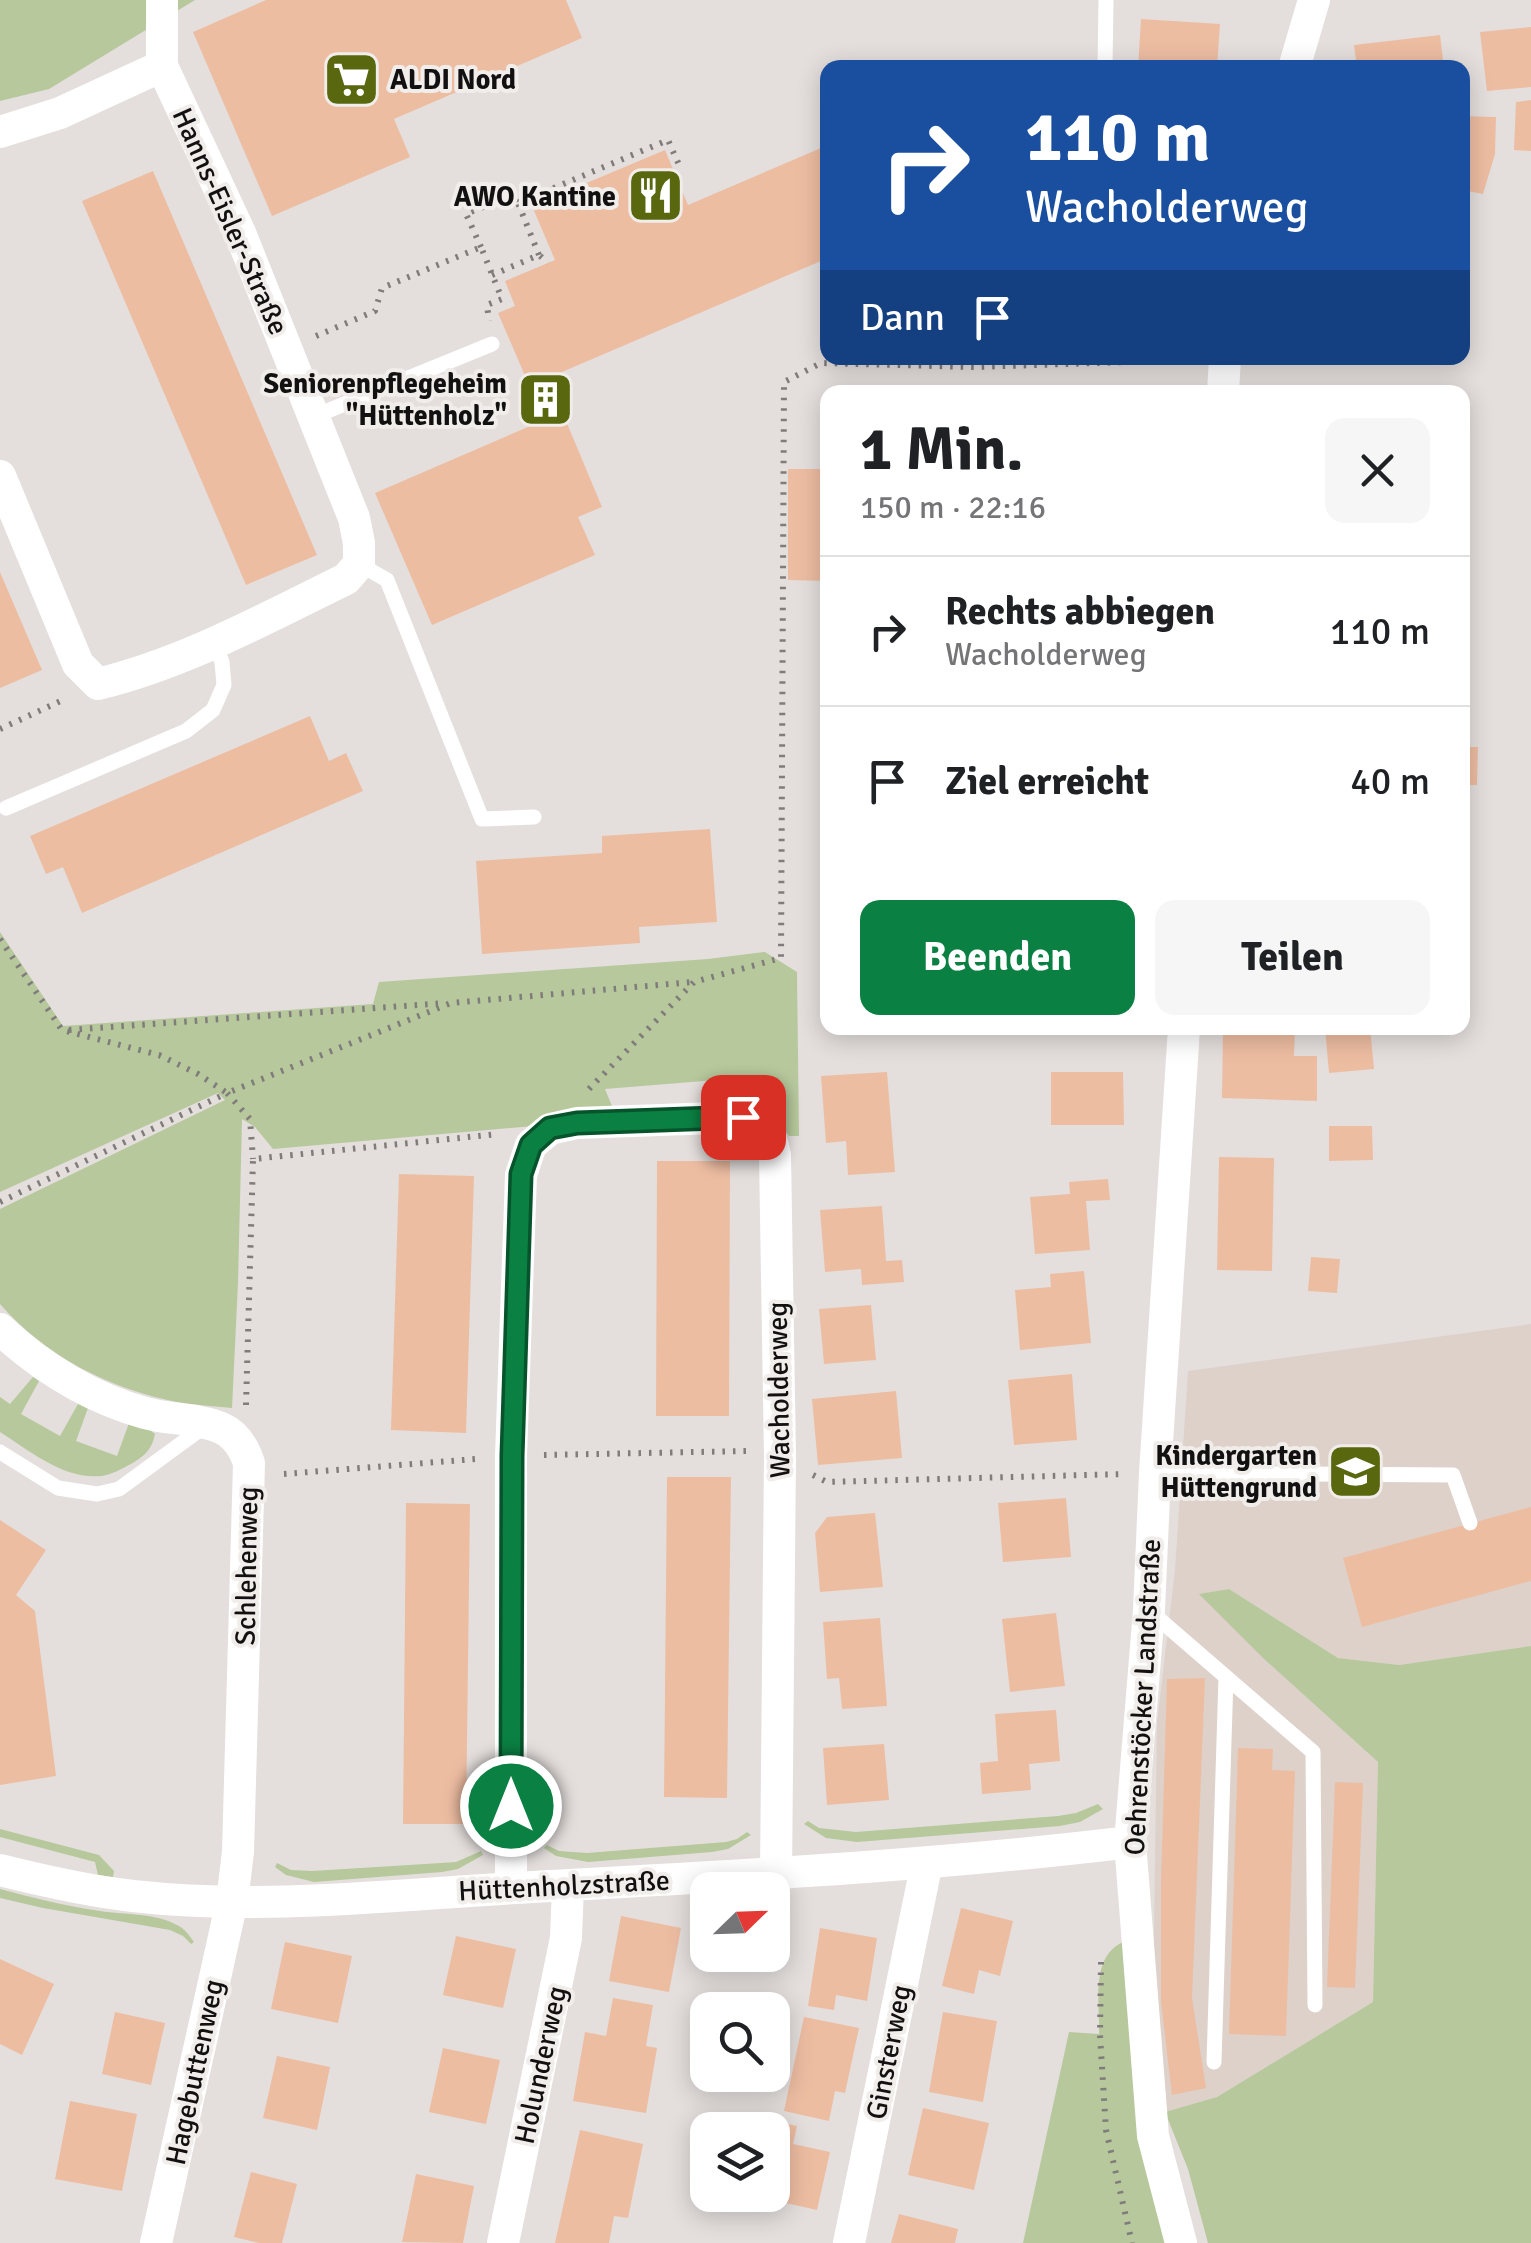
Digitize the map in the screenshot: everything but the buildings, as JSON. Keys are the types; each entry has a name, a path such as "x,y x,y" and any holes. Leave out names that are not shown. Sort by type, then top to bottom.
{"street":[{"name":"Hanns-Eisler-Straße","path":"162,0 162,66 240,233 315,416 354,518 359,564"},
{"path":"1296,60 1314,0"},
{"path":"0,132 60,113 162,66"},
{"path":"0,476 78,664 98,684 134,676 214,643 346,579 359,564"},
{"name":"Oehrenstöcker Landstraße","path":"1181,2243 1152,2136 1130,1842 1149,1610 1154,1472 1184,1035"},
{"name":"Wacholderweg","path":"550,1128 577,1123 743,1117 758,1123 772,1137 780,1457 776,1872"},
{"path":"511,1888 512,1456 521,1174 531,1145 550,1128"},
{"name":"Schlehenweg","path":"0,1329 46,1367 95,1395 147,1413 224,1429 247,1464 240,1802 232,1901"},
{"name":"Hüttenholzstraße","path":"790,1873 1130,1842"},
{"name":"Ginsterweg","path":"849,2243 927,1862"},
{"name":"Hüttenholzstraße","path":"0,1870 132,1896 279,1902 690,1879"},
{"name":"Holunderweg","path":"503,2243 566,1938 568,1885"},
{"name":"Hagebuttenweg","path":"156,2243 232,1901"}],"lane":[{"path":"1105,60 1106,0"},
{"path":"315,416 492,344"},
{"path":"359,564 387,580 482,819 534,817"},
{"path":"6,808 186,731 214,710 224,686 222,662 214,643"},
{"path":"0,1452 58,1488 97,1494 119,1489 208,1424"},
{"path":"1154,1472 1453,1474 1470,1523"},
{"path":"1149,1610 1313,1752 1315,2005"},
{"path":"1214,2062 1226,1677"}],"path":[{"path":"518,203 668,140 680,167"},
{"path":"492,344 487,305 502,298 466,214 514,194 539,254 548,263"},
{"path":"287,348 374,311 382,288 481,248"},
{"path":"492,275 539,254"},
{"path":"62,1030 694,982 781,958 784,382 820,364"},
{"path":"898,365 1224,370"},
{"path":"0,729 98,684"},
{"path":"0,939 62,1030 159,1056 198,1074 227,1094 250,1119 253,1158 247,1464 758,1451 780,1457 827,1482 1154,1472"},
{"path":"253,1158 550,1128 694,982"},
{"path":"0,1202 227,1094 451,1003"}],"shaded area":[{"path":"1531,1324 1531,1646 1399,1665 1338,1658 1229,1589 1200,1594 1263,1658 1378,1762 1373,2002 1217,2097 1165,2112 1153,1996 1157,1723 1175,1570 1188,1371"}],"green space":[{"path":"0,0 195,0 49,89 0,101"},
{"path":"0,932 63,1026 373,1004 379,982 765,952 797,972 799,1136 789,1136 765,1110 729,1105 716,1080 605,1089 614,1111 545,1125 273,1149 255,1127 242,1119 232,1408 152,1396 80,1368 37,1339 0,1304 0,1209 225,1100 218,1093 0,1192"},
{"path":"33,1377 39,1381 21,1414 60,1436 78,1404 88,1408 76,1441 117,1456 129,1423 155,1434 150,1448 131,1464 102,1476 61,1469 35,1455 0,1432 0,1397 10,1404"},
{"path":"1229,1589 1338,1658 1399,1665 1531,1646 1531,2243 1208,2243 1188,2169 1165,2112 1217,2097 1373,2002 1378,1762 1199,1594"},
{"path":"1098,1804 1103,1809 1080,1822 1060,1826 857,1842 826,1838 804,1824 808,1821 819,1828 856,1832 1058,1816"},
{"path":"0,1829 99,1855 114,1871 113,1877 98,1875 95,1862 0,1837"},
{"path":"747,1832 751,1835 728,1849 588,1862 556,1856 544,1848 547,1845 559,1851 587,1853 726,1842"},
{"path":"481,1851 483,1855 458,1869 442,1872 314,1882 286,1875 275,1867 277,1863 291,1870 312,1871 456,1862"},
{"path":"0,1889 75,1907 159,1918 180,1927 194,1942 191,1944 170,1930 0,1898"},
{"path":"1123,1942 1165,2243 1023,2243 1069,2032 1099,2034 1101,1970 1105,1958"}],"place":[{"name":"ALDI Nord","path":"351,79"},
{"name":"AWO Kantine","path":"655,196"},
{"name":"Seniorenpflegeheim \"Hüttenholz\"","path":"546,399"},
{"name":"Kindergarten Hüttengrund","path":"1356,1471"}],"route":[{"path":"511,1806 512,1456 521,1174 531,1145 550,1128 577,1123 743,1117"}]}
